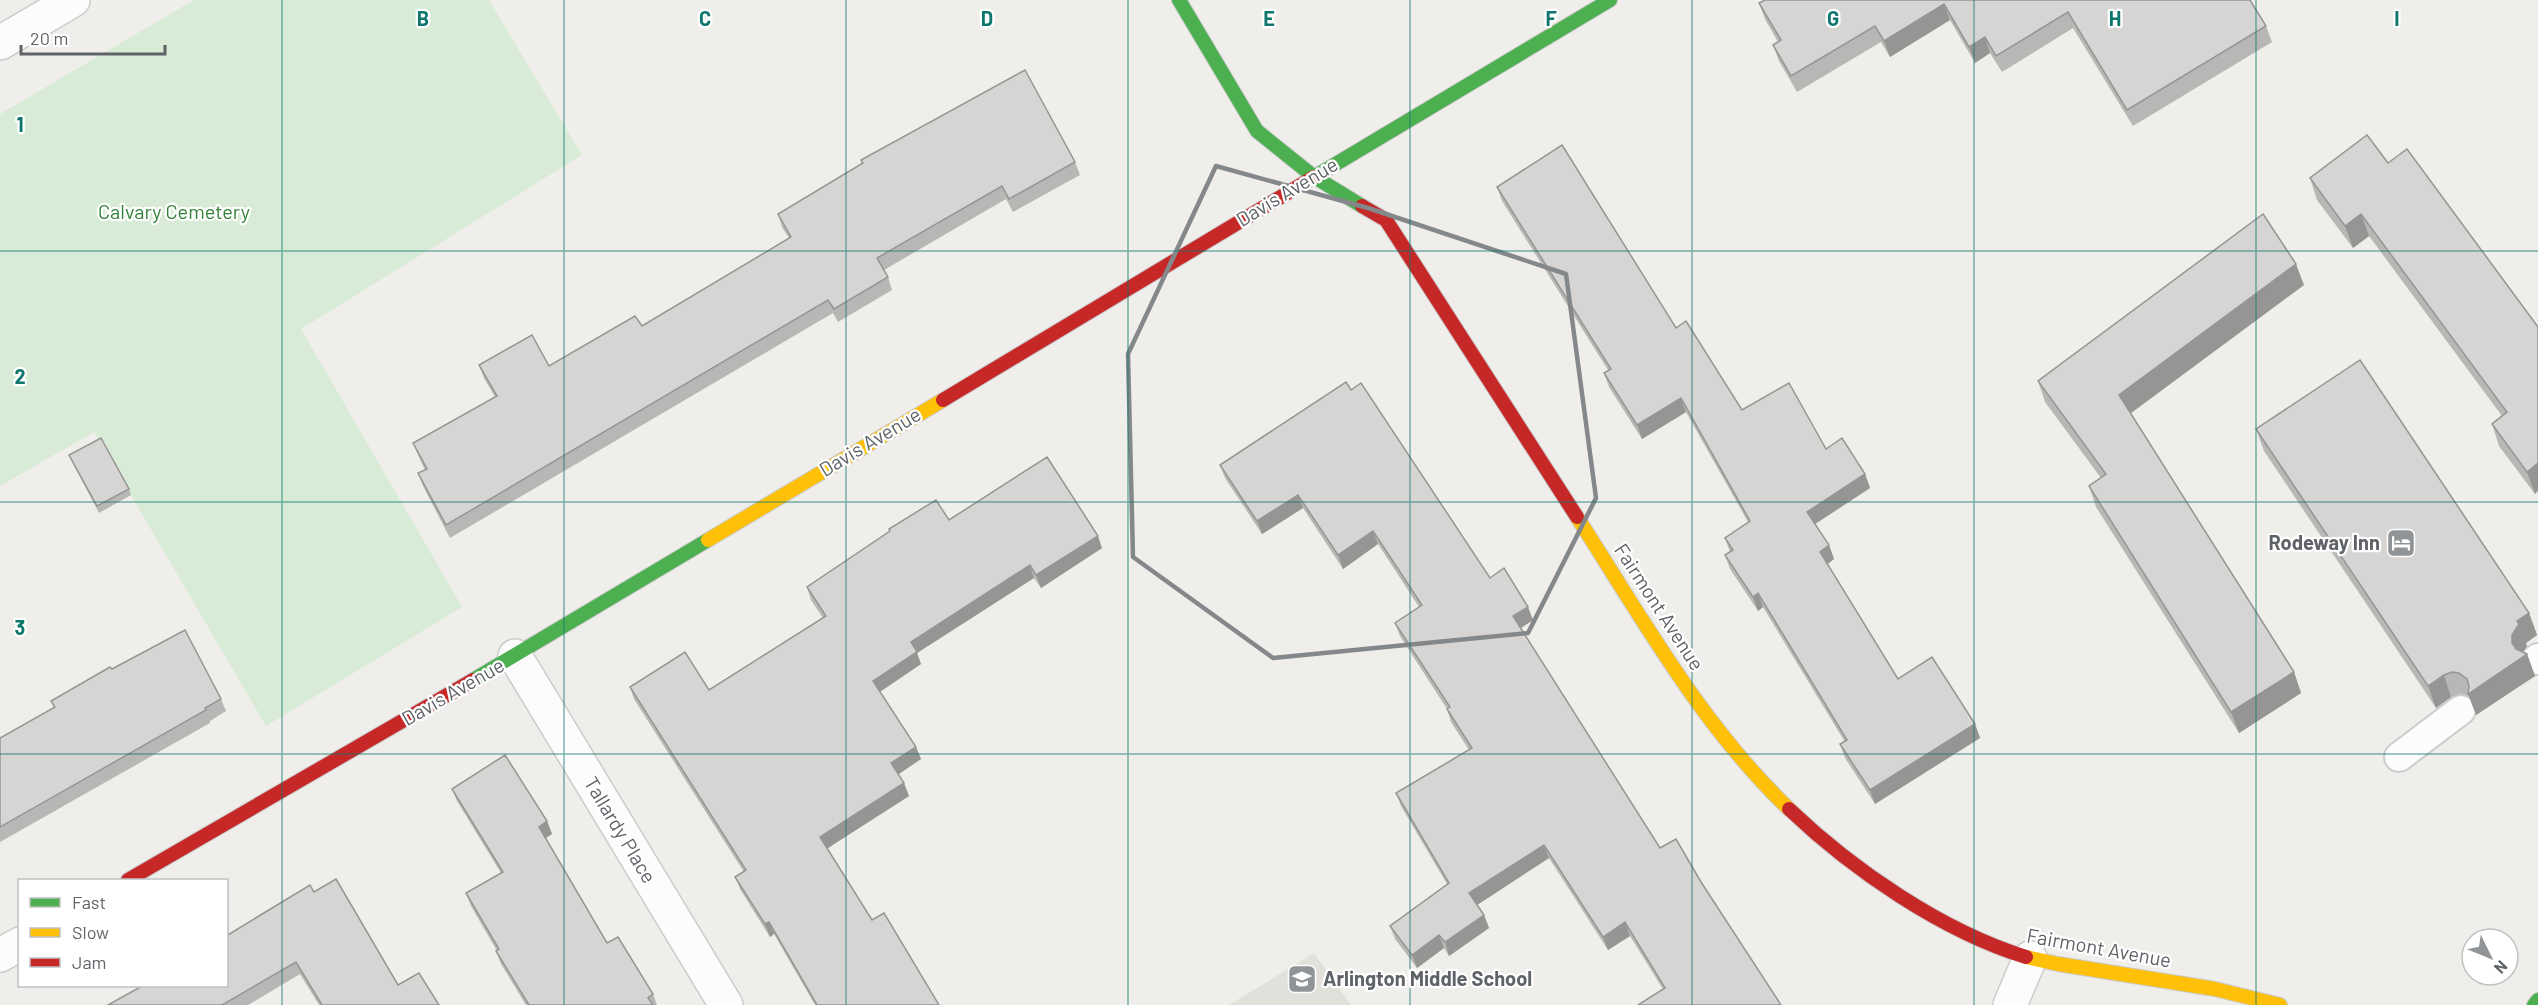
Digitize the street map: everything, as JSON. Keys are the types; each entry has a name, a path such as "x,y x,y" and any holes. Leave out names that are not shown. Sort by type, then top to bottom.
{"main road":[{"name":"Fairmont Avenue","path":"1179,0 1257,131 1313,176 1386,220 1692,695 1730,747 1773,794 1820,836 1861,868 1907,899 1977,937 2030,958 2211,987 2280,1005"},
{"name":"Davis Avenue","path":"130,879 515,656 1313,176 1611,0"},
{"path":"2534,1005 2538,1000"}],"street":[{"path":"0,43 73,0"},
{"name":"Tallardy Place","path":"515,656 726,1005"},
{"path":"0,955 18,945"},
{"path":"2010,1005 2030,958"}],"lane":[{"path":"2399,757 2461,710"}],"highlighted area":[{"path":"1216,166 1368,208 1566,274 1596,498 1528,633 1273,658 1133,557 1128,354"}],"shaded area":[{"name":"Arlington Middle School","path":"1314,953 1351,1005 1229,1005"}],"green space":[{"name":"Calvary Cemetery","path":"194,0 489,0 582,155 301,329 462,607 266,726 94,432 0,486 0,114"}],"building":[{"path":"1765,0 2250,0 2266,26 2127,110 2068,12 1996,56 1985,37 1969,47 1944,4 1884,41 1875,26 1791,76 1773,45 1781,40 1759,3"},
{"path":"1025,70 1075,162 1009,199 1002,186 877,258 888,277 834,309 828,300 446,525 418,473 427,469 413,443 497,396 479,365 532,335 549,366 635,316 642,326 791,237 778,214 863,163 861,160"},
{"path":"2367,135 2388,163 2407,149 2538,327 2538,463 2527,472 2492,424 2507,412 2361,214 2345,226 2310,178"},
{"path":"1562,145 1676,328 1686,321 1742,410 1789,383 1826,449 1842,438 1865,474 1807,512 1829,545 1820,552 1898,679 1932,657 1975,724 1870,790 1840,744 1847,740 1758,593 1753,597 1725,555 1733,550 1725,538 1750,521 1681,398 1637,425 1604,373 1611,369 1497,187"},
{"path":"2263,214 2296,264 2119,395 2294,672 2231,712 2089,486 2106,474 2038,381"},
{"name":"Rodeway Inn","path":"2360,360 2529,613 2517,621 2519,624 2512,635 2512,643 2516,649 2527,654 2468,694 2467,679 2459,673 2452,672 2444,675 2428,686 2256,429"},
{"path":"1346,382 1351,390 1361,383 1490,578 1504,568 1528,607 1513,616 1660,848 1676,839 1701,882 1781,1005 1638,1005 1665,988 1625,922 1603,937 1544,845 1469,893 1484,915 1445,942 1439,935 1412,955 1390,926 1449,883 1396,793 1472,748 1447,709 1450,707 1395,623 1422,605 1373,531 1338,555 1298,495 1257,521 1220,465"},
{"path":"101,438 129,489 97,506 69,455"},
{"path":"1047,457 1098,536 1036,575 1030,565 911,642 917,652 873,681 916,747 891,763 904,783 820,837 872,920 884,913 939,1005 817,1005 769,922 765,924 735,877 746,870 630,687 685,652 709,690 826,616 807,587 890,531 889,529 936,500 949,520"},
{"path":"185,630 221,699 205,708 206,710 0,827 0,738 55,707 51,701 110,667 112,669"},
{"path":"505,755 547,821 539,827 607,943 618,937 653,994 648,998 653,1005 529,1005 496,951 499,949 466,893 503,872 452,789"},
{"path":"336,879 398,985 419,973 439,1005 322,1005 296,962 222,1005 108,1005 140,987 228,987 228,935 310,885 314,892"}],"traffic: fast":[{"path":"1179,0 1257,131 1313,176 1362,206"},
{"path":"1314,177 1610,0"},
{"path":"473,680 708,540"},
{"path":"2534,1005 2538,1000"}],"traffic: slow":[{"path":"708,540 943,400"},
{"path":"1577,517 1701,707 1728,743 1789,809"},
{"path":"2026,957 2215,989 2280,1005"}],"traffic: jam":[{"path":"943,400 1314,177"},
{"path":"1362,206 1386,220 1577,517"},
{"path":"130,879 473,680"},
{"path":"1789,809 1841,854 1900,896 1963,931 1994,946 2026,957"}],"place":[{"name":"Rodeway Inn","path":"2401,543"},
{"name":"Arlington Middle School","path":"1302,979"}]}
